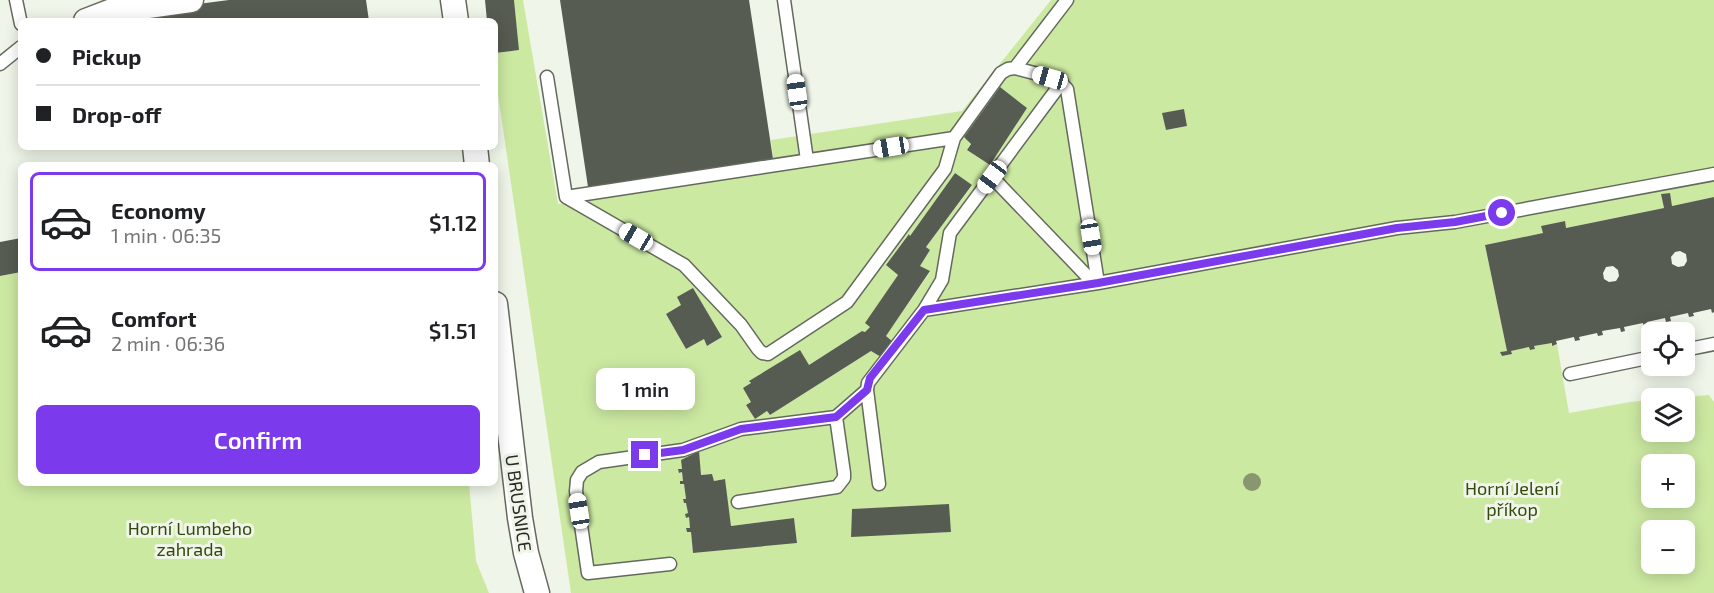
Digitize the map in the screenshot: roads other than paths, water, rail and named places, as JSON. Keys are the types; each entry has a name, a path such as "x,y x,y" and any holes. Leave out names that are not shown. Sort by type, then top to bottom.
{"street":[{"path":"94,18 112,11 191,0"},
{"path":"453,0 456,18"},
{"name":"U BRUSNICE","path":"498,330 520,518 526,553 537,593"}],"lane":[{"path":"16,0 20,18"},
{"path":"783,0 807,160"},
{"path":"1015,68 1067,0"},
{"path":"0,64 18,50"},
{"path":"566,197 684,265 741,325 758,350 768,354 847,302 945,169 954,138 1001,74 1008,69 1015,68 1062,82 1067,89 1098,283"},
{"path":"547,77 566,197"},
{"path":"879,484 867,390 870,378 924,310 942,280 950,233 1062,82"},
{"path":"566,197 954,138"},
{"path":"924,310 1098,283 1397,228 1455,222 1714,174"},
{"path":"992,177 1086,275 1098,283"},
{"path":"1695,348 1714,344"},
{"path":"1570,374 1641,359"},
{"path":"670,564 588,573 576,490 577,480 582,472 599,462 683,450 741,429 836,417 867,390"},
{"path":"738,502 837,487 844,478 844,473 836,417"}],"park label":[{"name":"Horní Jelení příkop","path":"1512,498"},
{"name":"Horní Lumbeho zahrada","path":"190,538"}]}
